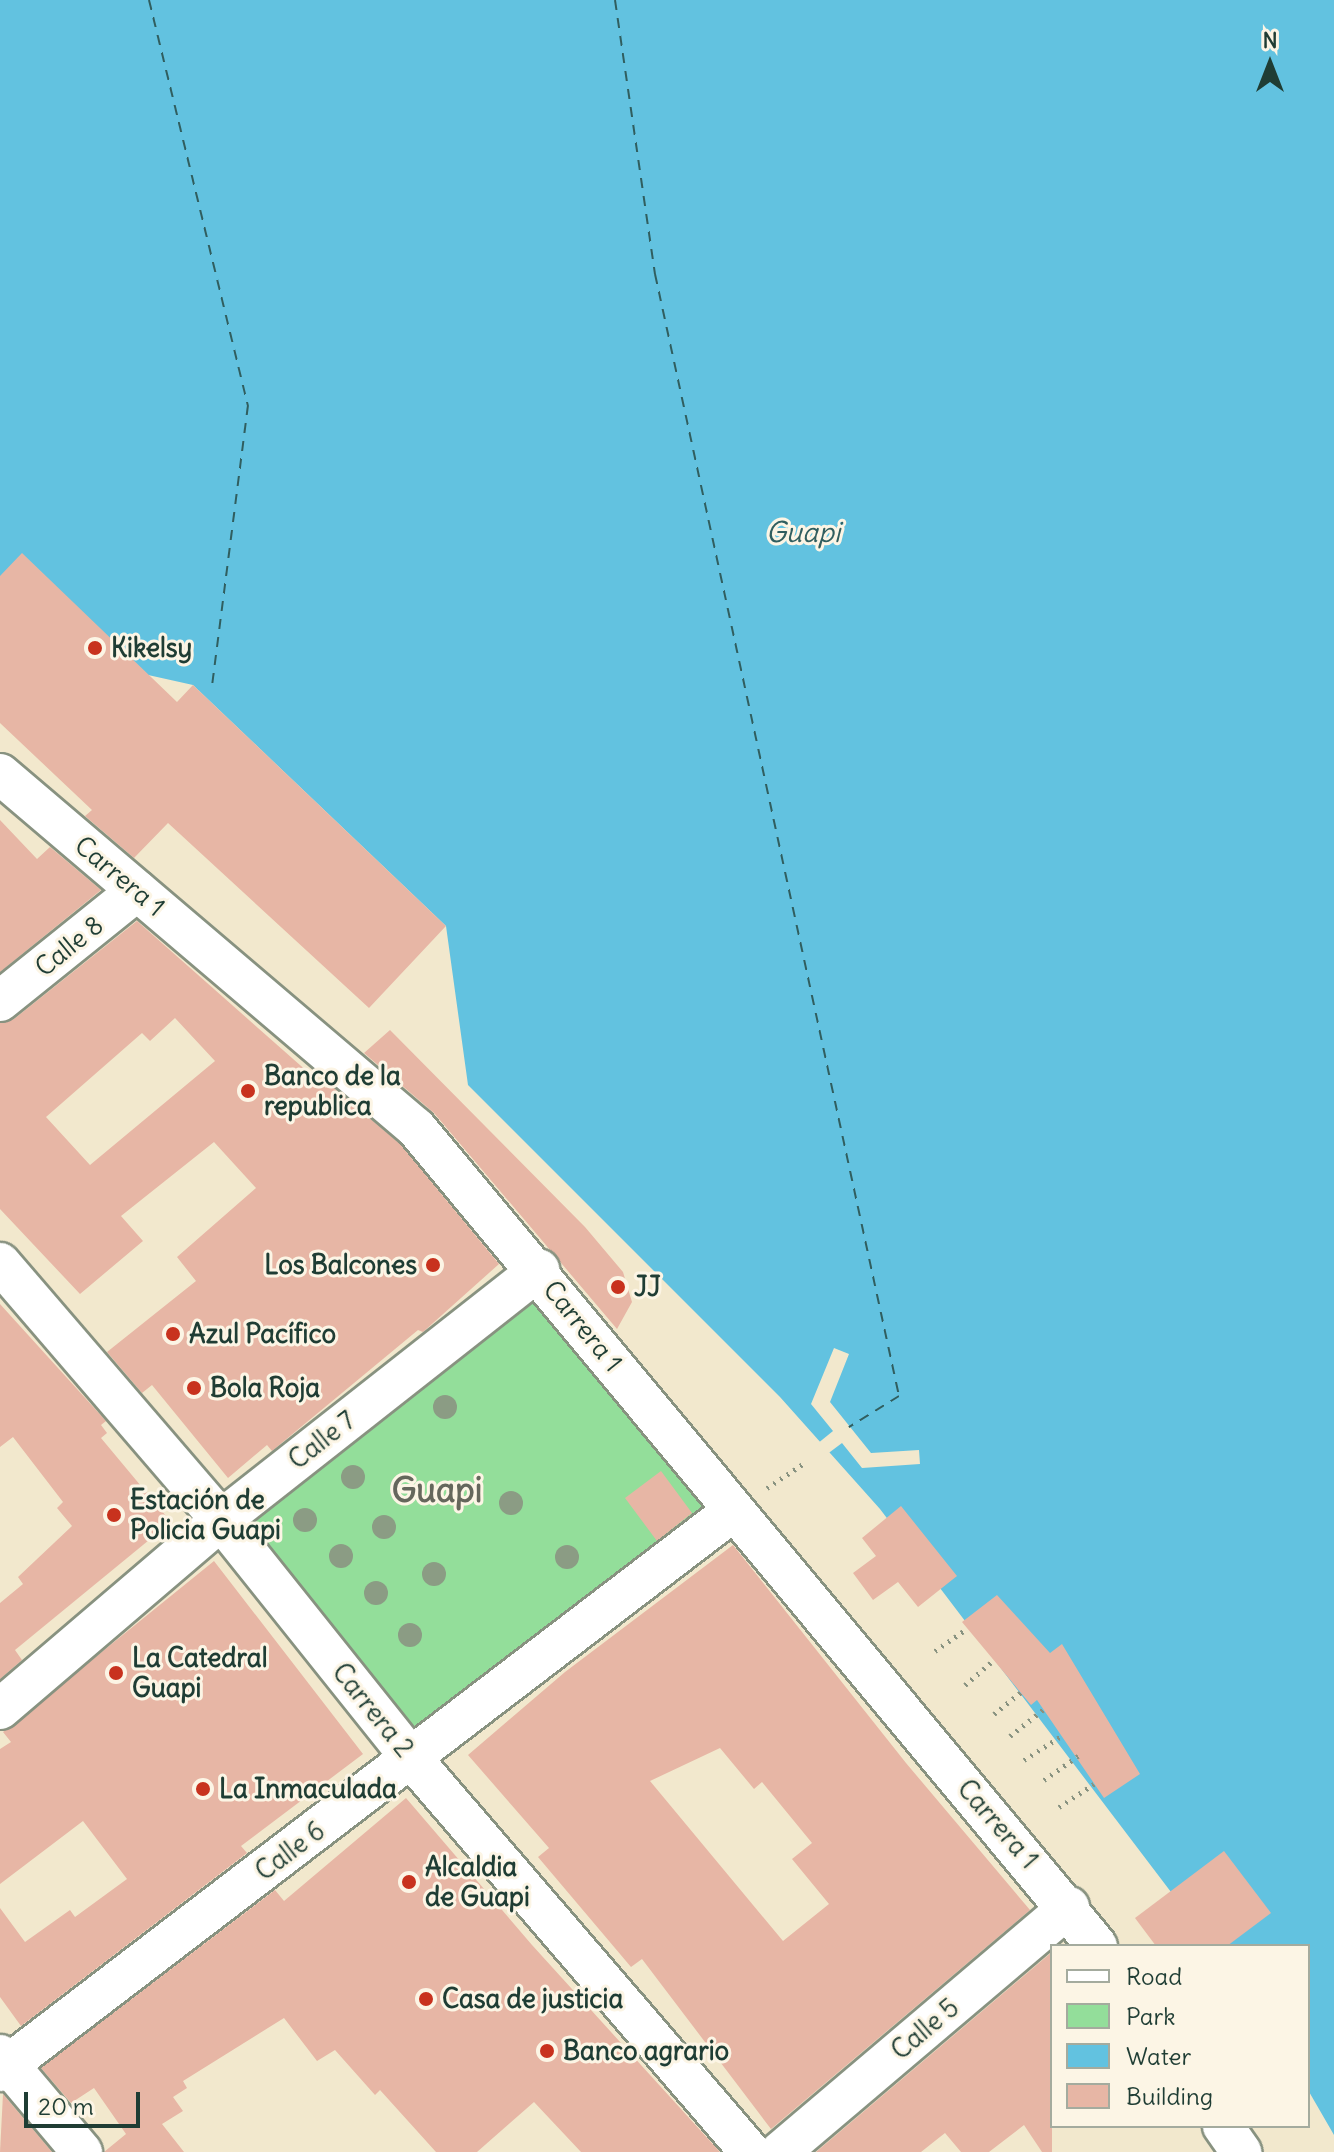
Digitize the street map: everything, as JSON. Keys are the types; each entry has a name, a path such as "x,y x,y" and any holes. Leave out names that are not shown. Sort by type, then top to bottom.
{"street":[{"name":"Carrera 1","path":"0,774 416,1128 539,1270 732,1512 1069,1907 1096,1944"},
{"name":"Calle 8","path":"0,1001 137,891"},
{"name":"Carrera 2","path":"0,1263 221,1520 412,1759 750,2152"},
{"name":"Calle 7","path":"0,1709 221,1520 539,1270"},
{"name":"Calle 6","path":"2,2064 412,1759 732,1512"},
{"name":"Calle 5","path":"780,2152 1069,1907"},
{"path":"2,2064 82,2152"},
{"path":"1224,2128 1241,2152"}],"path":[{"path":"935,1651 967,1629"},
{"path":"965,1685 994,1660"},
{"path":"994,1714 1021,1692"},
{"path":"1010,1736 1044,1709"},
{"path":"1024,1760 1063,1735"},
{"path":"1044,1780 1078,1756"},
{"path":"1059,1807 1094,1784"}],"green space":[{"path":"539,1270 732,1512 412,1759 221,1520"}],"water":[{"name":"Guapi","path":"0,0 1334,0 1334,2135 1310,2093 1310,1944 1210,1944 880,1509 780,1397 468,1085 446,926 193,685 0,642"}],"pier":[{"path":"834,1348 849,1354 830,1402 871,1453 919,1450 920,1464 862,1468 842,1443 826,1455 817,1444 833,1431 811,1404"}],"building":[{"path":"22,553 177,702 193,685 446,926 369,1008 168,823 134,858 85,816 92,810 0,723 0,576"},
{"path":"0,820 37,859 50,847 101,890 0,972"},
{"path":"137,921 326,1088 329,1084 400,1144 499,1264 423,1332 418,1330 272,1451 267,1445 228,1478 152,1385 142,1393 107,1352 196,1281 177,1257 256,1188 214,1142 121,1216 143,1241 80,1294 0,1209 0,1023 14,1019","holes":["175,1018 215,1061 90,1165 46,1117 142,1033 150,1041"]},
{"path":"390,1030 585,1227 623,1272 632,1302 617,1329 434,1113 364,1053"},
{"path":"0,1304 106,1421 101,1425 107,1433 101,1438 171,1522 15,1650 22,1660 0,1679 0,1603 23,1584 18,1577 72,1526 57,1508 63,1502 13,1437 0,1447"},
{"path":"661,1471 692,1513 657,1541 625,1498"},
{"path":"901,1506 957,1576 918,1607 898,1582 873,1600 853,1573 876,1556 862,1538"},
{"path":"733,1545 906,1763 1030,1910 771,2129 642,1959 631,1967 538,1857 549,1848 468,1755 565,1672","holes":["720,1748 754,1789 762,1782 812,1843 792,1859 829,1904 783,1941 650,1781"]},
{"path":"214,1561 363,1754 241,1846 247,1853 21,2026 0,1997 0,1908 25,1942 70,1910 75,1917 127,1879 83,1821 0,1884 0,1749 11,1742 3,1732"},
{"path":"997,1595 1050,1653 1062,1644 1140,1774 1104,1798 1037,1700 1031,1705 962,1622"},
{"path":"406,1798 532,1945 720,2152 581,2152 534,2102 477,2152 436,2152 380,2090 375,2095 335,2050 317,2061 284,2018 183,2081 187,2088 173,2097 183,2111 162,2124 184,2152 104,2152 126,2134 94,2088 71,2103 41,2068 275,1890 284,1901"},
{"path":"1224,1851 1271,1913 1230,1944 1154,1944 1135,1918"},
{"path":"1050,1954 1052,2152 1042,2152 1024,2125 989,2152 961,2152 945,2133 921,2152 816,2152"},
{"path":"3,2094 52,2152 0,2152"}],"ferry route":[{"path":"149,0 248,405 212,685"},
{"path":"615,0 655,274 899,1396 849,1427"}],"place":[{"name":"Kikelsy","path":"95,648"},
{"name":"Banco de la republica","path":"248,1091"},
{"name":"Los Balcones","path":"433,1265"},
{"name":"JJ","path":"618,1287"},
{"name":"Azul Pacífico","path":"173,1334"},
{"name":"Bola Roja","path":"194,1388"},
{"name":"Estación de Policia Guapi","path":"114,1515"},
{"name":"La Catedral Guapi","path":"116,1673"},
{"name":"La Inmaculada","path":"203,1789"},
{"name":"Alcaldia de Guapi","path":"409,1882"},
{"name":"Casa de justicia","path":"426,1999"},
{"name":"Banco agrario","path":"547,2051"}],"district":[{"name":"Guapi","path":"437,1490"}]}
